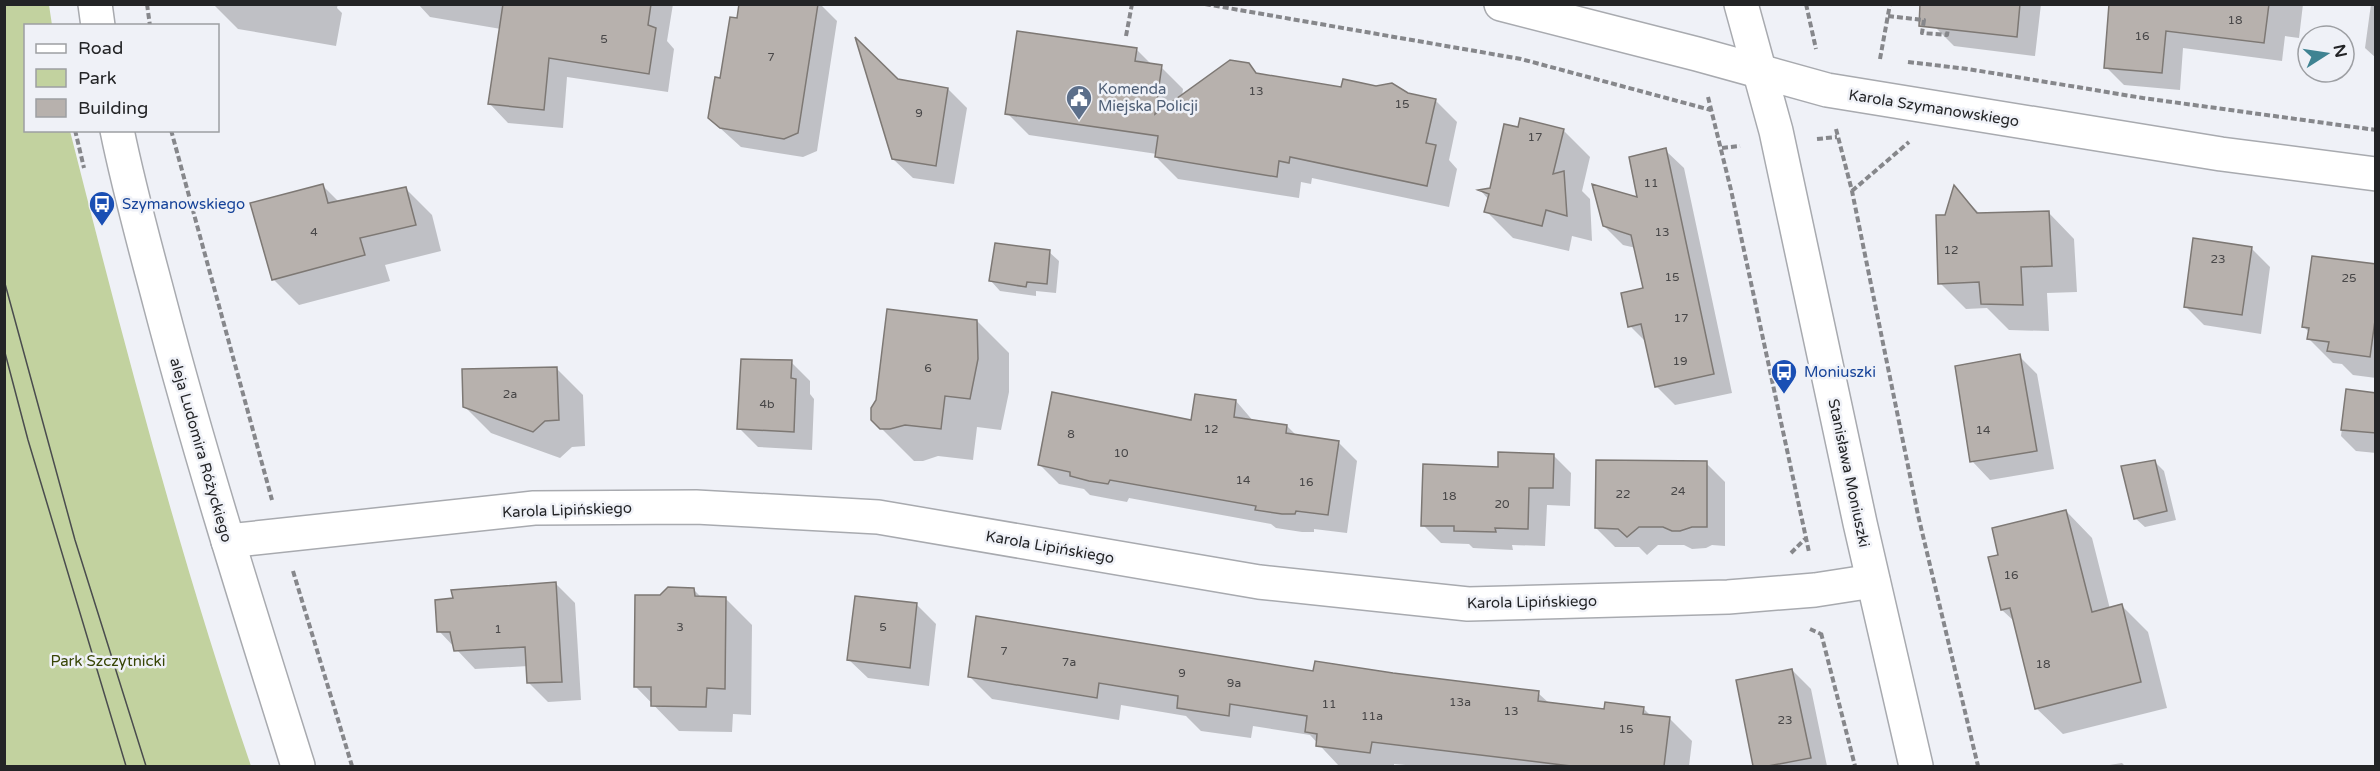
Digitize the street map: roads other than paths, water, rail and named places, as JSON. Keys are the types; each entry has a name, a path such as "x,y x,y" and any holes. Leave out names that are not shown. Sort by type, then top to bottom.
{"street":[{"path":"95,4 98,24"},
{"name":"Karola Szymanowskiego","path":"1501,4 1827,90 2221,154 2376,174"},
{"name":"Stanisława Moniuszki","path":"1741,4 1776,131 1872,581 1916,766"},
{"name":"aleja Ludomira Różyckiego","path":"117,132 133,201 176,364 298,766"},
{"name":"Karola Lipińskiego","path":"228,541 534,508 696,507 878,517 1259,582 1467,604 1728,597 1815,590 1872,581"}],"tram line":[{"path":"4,280 75,540 146,766"},
{"path":"4,349 28,440 126,766"}],"place":[{"name":"Komenda Miejska Policji","path":"1079,121"},
{"name":"Szymanowskiego","path":"102,227"},
{"name":"Moniuszki","path":"1784,395"}],"park label":[{"name":"Park Szczytnicki","path":"108,661"}]}
